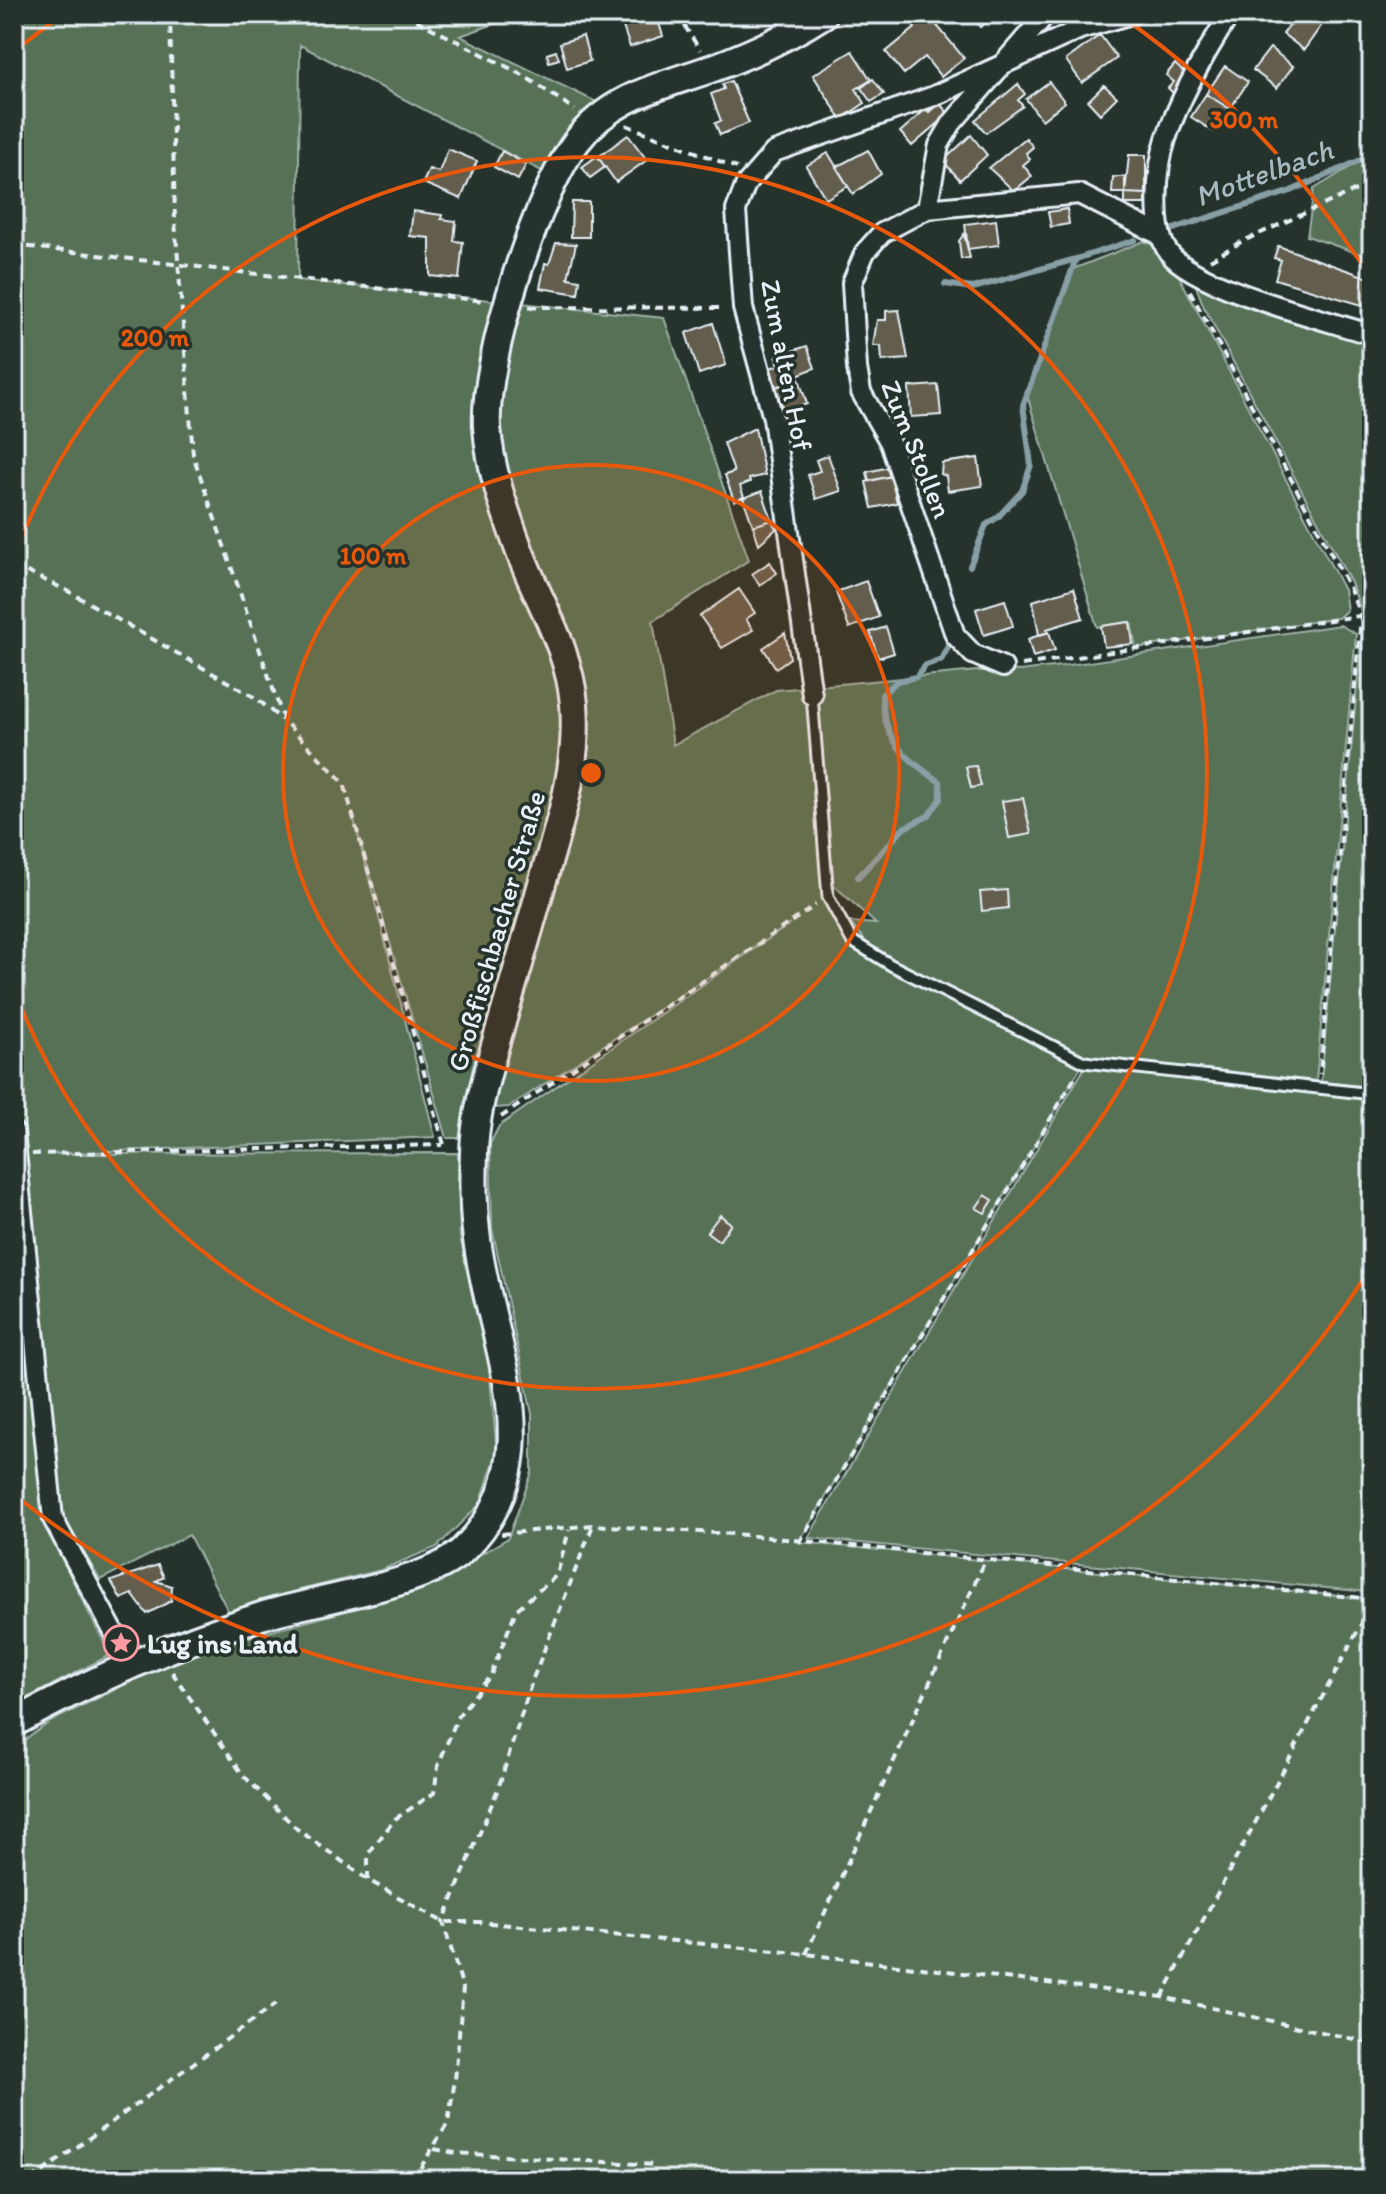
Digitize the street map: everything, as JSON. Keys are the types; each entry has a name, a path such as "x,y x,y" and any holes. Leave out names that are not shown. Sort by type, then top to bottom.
{"main road":[{"name":"Großfischbacher Straße","path":"14,1723 159,1653 271,1613 407,1578 458,1556 486,1525 502,1499 513,1426 508,1385 476,1231 474,1147 485,1083 570,788 574,704 567,662 520,554 494,476 487,424 490,378 508,304 545,195 576,142 595,121 656,86 715,68 799,30 824,14"}],"street":[{"path":"927,209 939,145 952,123 1046,14"},
{"name":"Zum alten Hof","path":"812,695 773,418 743,308 736,210 746,184 774,152 934,96 1080,29 1132,14"},
{"path":"1230,14 1165,140 1157,198 1160,235 1169,254 1192,270 1237,290 1372,335"},
{"name":"Zum Stollen","path":"1003,667 973,654 955,635 890,443 861,392 852,283 865,252 882,233 927,209 1079,194 1160,235"},
{"path":"14,1132 53,1519 131,1664"}],"lane":[{"path":"812,695 828,897 852,941 871,954 1084,1062 1372,1094"}],"path":[{"path":"170,14 179,265 193,455 284,721"},
{"path":"404,14 523,75 595,121 755,174"},
{"path":"677,14 692,40 715,68"},
{"path":"1319,1089 1361,617 1349,587 1185,282 1192,270 1241,242 1372,183"},
{"path":"14,245 549,310 743,308"},
{"path":"14,566 66,590 229,683 284,721 344,783 444,1145 16,1154"},
{"path":"1003,667 1096,657 1372,614"},
{"path":"479,1119 496,1120 828,897"},
{"path":"799,1543 1084,1062"},
{"path":"486,1525 505,1537 593,1525 1372,1601 1162,1997"},
{"path":"413,2180 448,2123 463,1988 443,1922 498,1789 532,1681 593,1525"},
{"path":"368,1880 368,1854 395,1819 434,1793 438,1766 458,1716 491,1675 516,1610 557,1575 569,1530"},
{"path":"806,1954 985,1561"},
{"path":"159,1653 243,1775 297,1829 368,1880 443,1922 480,1922 806,1954 1162,1997 1372,2043"},
{"path":"31,2180 276,2004"},
{"path":"434,2149 455,2153 655,2165"}],"green space":[{"path":"14,14 523,14 460,36 609,108 555,178 300,45 298,280 664,318 749,560 653,621 673,745 776,690 998,669 1019,671 1340,625 1356,634 1316,1081 1109,1061 1085,1055 873,950 849,922 876,924 827,879 828,897 852,941 1084,1062 799,1542 1372,1599 1372,2180 14,2180 14,1747 50,1722 154,1670 220,1645 416,1592 508,1538 532,1472 532,1414 492,1228 490,1144 499,1126 790,924 509,1107 495,1108 484,1084 467,1102 462,1138 447,1138 354,820 435,1137 50,1154 458,1153 460,1237 487,1347 497,1452 480,1504 437,1547 381,1570 272,1597 229,1613 189,1535 100,1580 65,1521 42,1401 22,1244 44,1523 110,1655 14,1705"},
{"path":"1372,154 1372,258 1307,236 1314,189"},
{"path":"1144,241 1157,247 1179,276 1344,590 1347,610 1338,618 1136,648 1131,622 1097,627 1027,395 1073,269"},
{"path":"1196,286 1372,342 1372,610 1362,613 1351,583 1204,307"},
{"path":"1372,616 1372,1087 1321,1082 1363,619"},
{"path":"1085,1067 1372,1094 1372,1589 1368,1592 808,1538"}],"building":[{"path":"642,14 656,14 663,36 630,47 621,21"},
{"path":"940,14 934,22 964,58 941,77 925,57 904,74 886,52 915,28 905,15"},
{"path":"970,14 997,14 980,27"},
{"path":"1298,14 1305,14 1321,26 1304,50 1283,34"},
{"path":"1100,35 1117,58 1082,83 1066,60"},
{"path":"583,36 590,61 567,68 560,43"},
{"path":"1270,48 1293,66 1277,88 1253,70"},
{"path":"556,51 559,59 549,62 547,54"},
{"path":"852,51 871,80 856,89 865,103 841,119 813,75"},
{"path":"1175,64 1190,78 1175,95 1168,88 1174,82 1166,75"},
{"path":"1225,66 1248,82 1230,109 1206,94"},
{"path":"873,79 884,94 871,102 861,88"},
{"path":"731,81 749,123 720,135 715,123 721,121 711,94 724,89 722,84"},
{"path":"1049,82 1065,102 1042,120 1026,99"},
{"path":"1018,84 1025,94 1018,100 1023,106 986,133 975,120"},
{"path":"1104,85 1117,97 1100,114 1088,101"},
{"path":"1206,94 1230,109 1214,132 1191,117"},
{"path":"939,103 949,114 912,146 900,132 926,109 929,112"},
{"path":"628,135 647,160 616,182 598,157"},
{"path":"971,135 987,155 960,180 943,161"},
{"path":"1026,138 1033,147 1026,153 1030,159 1023,165 1032,176 1014,191 989,168"},
{"path":"448,149 477,161 461,199 423,183 429,169 439,172"},
{"path":"868,150 881,174 853,194 836,167"},
{"path":"502,151 526,165 518,180 494,167"},
{"path":"828,153 848,186 826,199 806,166"},
{"path":"1129,155 1146,155 1146,194 1125,193"},
{"path":"597,156 605,167 590,178 582,167"},
{"path":"1113,177 1125,177 1125,193 1112,193"},
{"path":"1125,193 1146,194 1146,204 1125,204"},
{"path":"572,202 589,202 589,237 571,237"},
{"path":"1067,209 1069,224 1051,227 1048,212"},
{"path":"413,211 442,215 441,219 456,221 454,241 463,242 459,279 430,276 430,238 410,236"},
{"path":"996,220 999,245 968,249 965,224"},
{"path":"964,234 970,258 961,259 959,241"},
{"path":"556,243 576,244 568,278 580,280 578,294 540,288 545,263 549,264"},
{"path":"1278,246 1372,279 1372,308 1275,279 1281,260 1274,258"},
{"path":"899,310 908,359 882,361 881,346 873,346 877,320 886,320 886,311"},
{"path":"713,323 726,365 699,374 686,333"},
{"path":"807,346 815,368 797,375 789,352"},
{"path":"789,352 792,361 779,365 776,357"},
{"path":"792,361 799,379 776,387 770,368"},
{"path":"799,379 807,404 784,411 776,387"},
{"path":"938,385 941,415 911,417 909,387"},
{"path":"755,428 765,475 749,479 750,482 740,486 744,497 734,501 725,475 734,472 724,443"},
{"path":"828,455 841,491 816,499 808,475 820,471 816,460"},
{"path":"978,458 982,486 948,491 946,476 941,474 942,463"},
{"path":"889,467 891,476 869,481 867,472"},
{"path":"891,476 897,503 872,508 866,482"},
{"path":"762,491 772,520 753,526 743,498"},
{"path":"772,520 776,529 759,544 753,526"},
{"path":"770,562 777,573 760,585 752,574"},
{"path":"866,581 879,617 849,628 836,592"},
{"path":"1074,588 1083,618 1047,629 1048,632 1039,635 1033,601"},
{"path":"739,589 755,613 746,619 753,630 722,648 700,616"},
{"path":"1005,600 1013,626 984,635 976,609"},
{"path":"1130,622 1133,644 1104,647 1101,626"},
{"path":"886,627 894,653 878,658 870,632"},
{"path":"1049,632 1055,650 1033,657 1028,639"},
{"path":"785,633 790,658 776,668 763,648"},
{"path":"976,766 981,786 971,788 966,767"},
{"path":"1023,798 1031,834 1009,838 1002,801"},
{"path":"1007,890 1008,908 982,911 980,892"},
{"path":"985,1195 993,1200 985,1213 976,1208"},
{"path":"720,1215 731,1224 719,1241 707,1232"},
{"path":"158,1565 164,1577 156,1581 172,1586 171,1601 147,1614 132,1594 121,1599 111,1581"}],"waterway":[{"name":"Mottelbach","path":"1170,230 1291,191 1372,155"},
{"name":"Mottelbach","path":"970,566 986,525 998,517 1022,491 1031,465 1023,405 1076,259 1135,240"},
{"path":"945,284 973,288 1076,259"},
{"path":"858,877 904,828 928,816 941,799 940,782 906,756 891,736 883,711 882,695 897,681 916,677 926,665 941,660 949,646"}],"place":[{"name":"Lug ins Land","path":"121,1643"}]}
